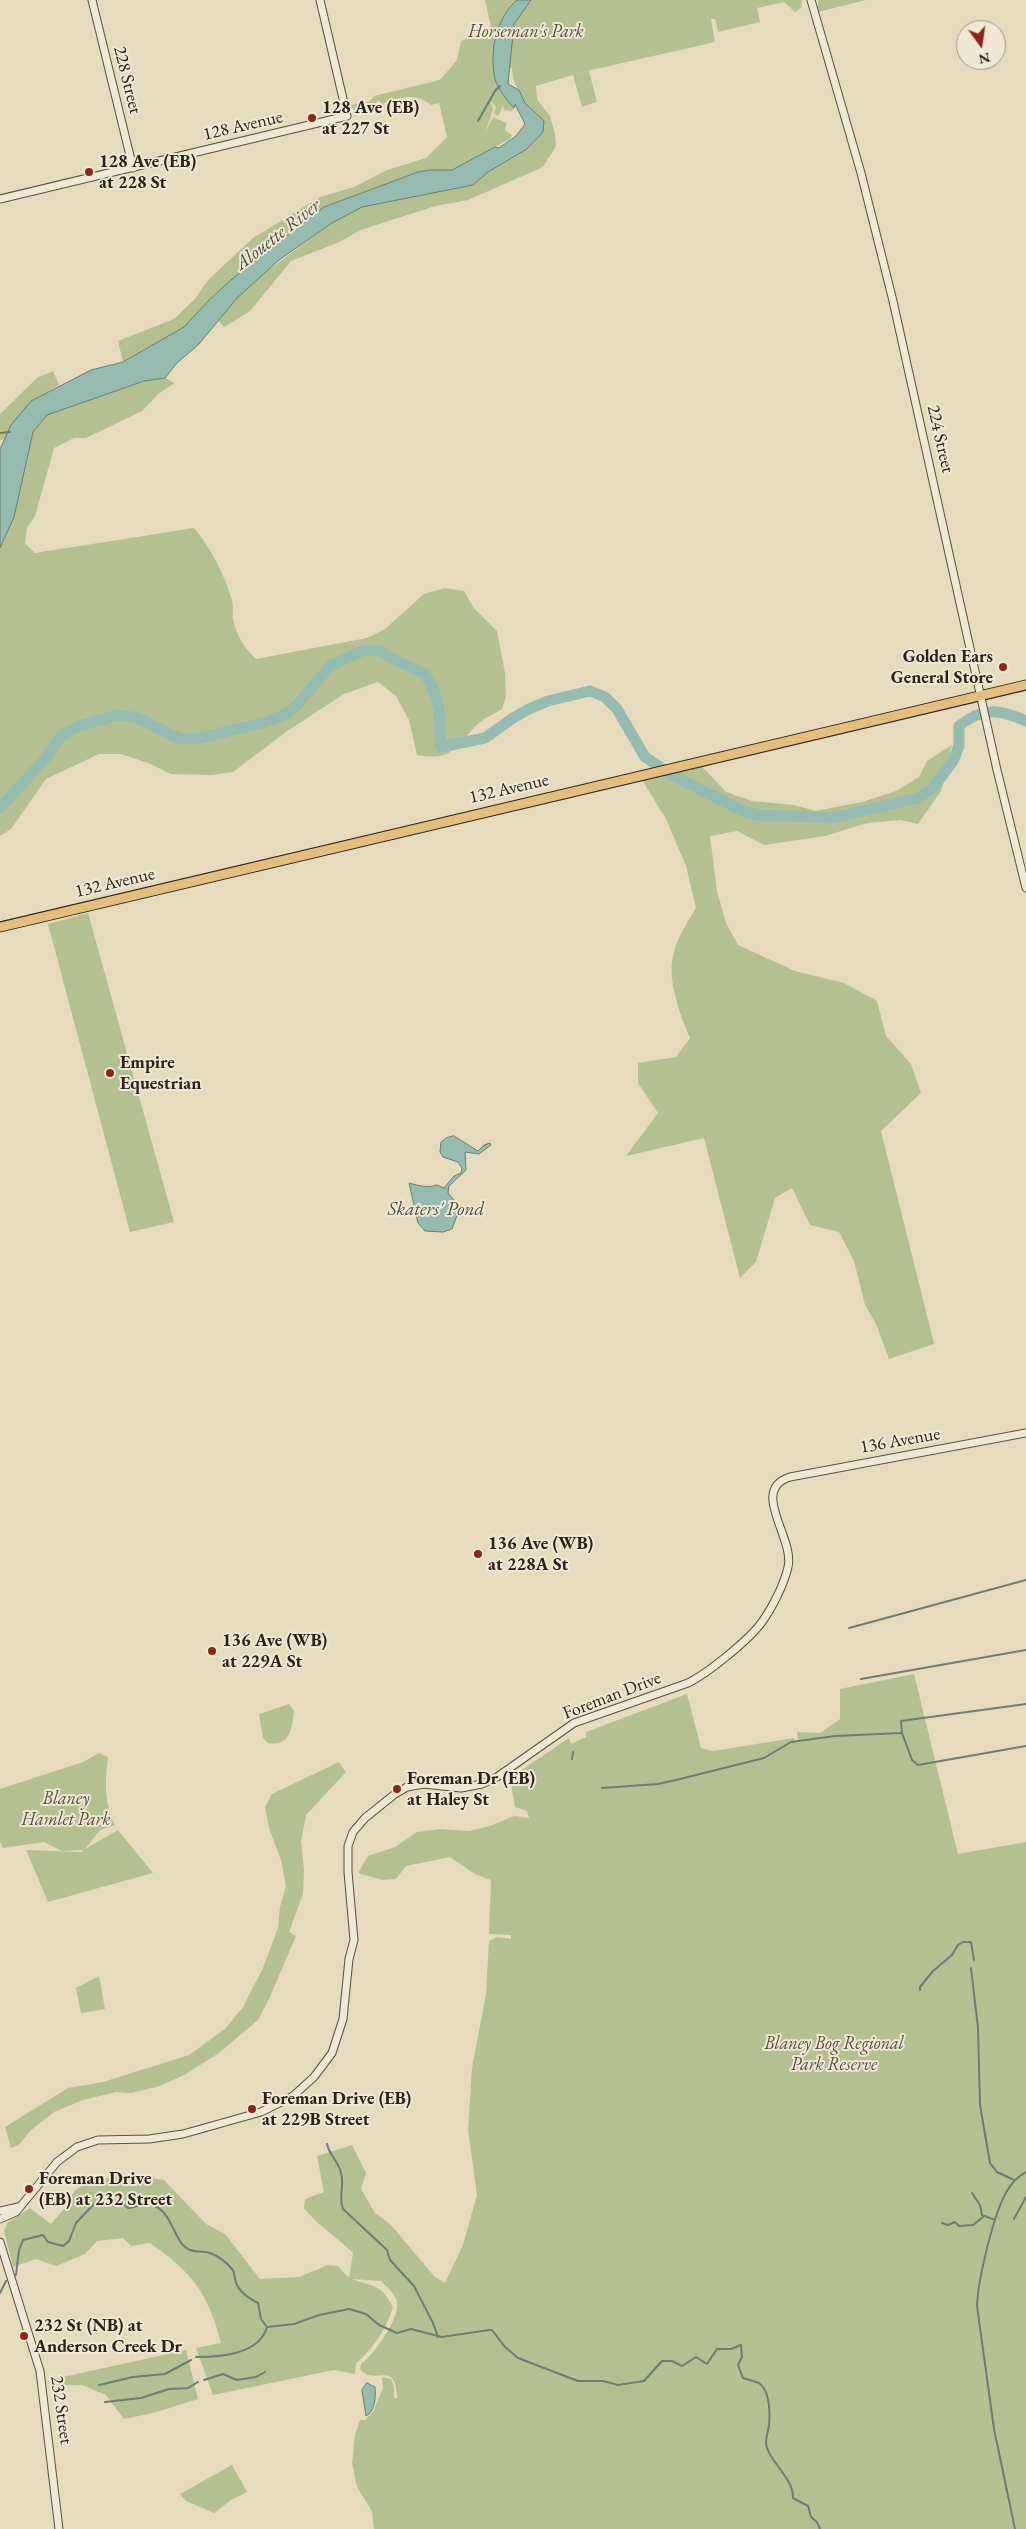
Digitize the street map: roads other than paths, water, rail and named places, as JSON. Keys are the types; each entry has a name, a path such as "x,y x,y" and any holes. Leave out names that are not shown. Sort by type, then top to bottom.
{"main road":[{"name":"132 Avenue","path":"0,927 690,763 981,700 1026,685"}],"street":[{"name":"228 Street","path":"92,0 133,168"},
{"name":"128 Avenue","path":"0,199 347,116 320,0"},
{"name":"224 Street","path":"811,0 861,173 894,301 954,565 981,700 1026,888"},
{"name":"136 Avenue","path":"780,1481 790,1477 1026,1433"},
{"name":"Foreman Drive","path":"0,2219 16,2212 18,2207 56,2162 77,2147 98,2140 150,2139 183,2134 261,2112 293,2096 314,2077 332,2053 343,2019 348,1959 354,1940 347,1860 348,1846 354,1832 365,1818 407,1787 424,1784 462,1788 482,1784 497,1777 574,1723 688,1682 703,1674 761,1624 786,1574 789,1559 787,1542 772,1500 773,1491 780,1481"},
{"path":"0,2211 18,2207"},
{"name":"232 Street","path":"0,2242 40,2371 59,2529"}],"water":[{"path":"517,0 531,0 514,24 508,84 519,90 525,103 544,121 543,132 527,149 488,172 473,185 362,207 332,223 279,260 237,298 199,344 177,363 165,378 144,381 47,415 33,432 14,517 0,548 0,449 11,425 31,401 91,370 123,362 184,327 232,279 324,207 418,172 452,170 495,147 499,148 516,136 525,124 515,104 514,108 496,83 493,58 499,26 510,7"},
{"name":"Skaters' Pond","path":"454,1136 478,1151 484,1145 490,1143 491,1145 479,1154 465,1152 466,1170 449,1186 448,1193 460,1207 452,1229 443,1232 425,1231 418,1223 409,1183 423,1186 437,1185 444,1188 454,1176 461,1173 462,1168 458,1162 443,1157 440,1152 441,1142 446,1138"},
{"path":"367,2383 375,2387 375,2395 373,2407 366,2416 362,2390"}],"waterway":[{"path":"478,121 495,91 500,86"},
{"path":"0,433 10,432"},
{"path":"0,808 43,761 62,735 78,726 119,715 138,718 180,739 200,738 266,722 285,715 298,704 330,666 364,650 381,651 395,660 424,673 433,688 439,709 441,747 485,738 529,709 548,701 590,691 605,697 617,709 645,757 672,775 743,811 759,815 832,818 918,798 933,788 953,761 959,746 959,726 976,716 991,712 1008,714 1026,721"},
{"path":"849,1628 1026,1580"},
{"path":"861,1679 1026,1650"},
{"path":"902,1733 901,1721 1026,1704"},
{"path":"602,1788 658,1784 676,1780 764,1758 791,1742 835,1736 902,1733 912,1760 918,1765 1026,1746"},
{"path":"572,1759 573,1752"},
{"path":"920,1990 920,1987 933,1971 952,1955 958,1945 963,1942 971,1942 974,1960"},
{"path":"971,1968 978,2028 980,2105 990,2163 997,2172 1014,2180"},
{"path":"327,2144 341,2173 343,2209 387,2250 390,2260 414,2286 438,2337"},
{"path":"1015,2529 994,2429 977,2306 984,2263 1003,2198 1016,2179 1026,2172"},
{"path":"972,2193 980,2205 982,2215 995,2220"},
{"path":"1014,2219 1026,2197"},
{"path":"16,2275 19,2250 23,2240 43,2235 48,2242 63,2246 69,2241 76,2223 94,2204 103,2201 115,2206 123,2204 128,2208 146,2204 161,2210 185,2247 194,2251 213,2254 230,2266 234,2271 236,2283 241,2291 258,2303 261,2319 267,2327 294,2324 319,2315 349,2309 366,2314 379,2325 397,2333 411,2329 442,2337 492,2330 505,2347 518,2358 578,2381 603,2381 618,2385 644,2381 662,2361 672,2361 682,2366 696,2357 707,2364 717,2349 731,2349 741,2345 742,2357 738,2365 743,2378 759,2383 767,2397 769,2415 766,2439 767,2448 787,2479 793,2498 808,2506 811,2517 817,2522 820,2529"},
{"path":"942,2223 948,2225 955,2222 959,2226 973,2225 983,2217"},
{"path":"0,2293 6,2281"},
{"path":"196,2357 226,2355 247,2349 256,2344 263,2336 267,2327"},
{"path":"99,2385 133,2377 165,2374 191,2360"},
{"path":"204,2380 223,2374 237,2380 256,2377 265,2372"},
{"path":"105,2402 141,2398 169,2389 188,2388 198,2382"}],"place":[{"name":"128 Ave (EB) at 227 St","path":"312,118"},
{"name":"128 Ave (EB) at 228 St","path":"89,172"},
{"name":"Golden Ears General Store","path":"1003,667"},
{"name":"Empire Equestrian","path":"110,1073"},
{"name":"136 Ave (WB) at 228A St","path":"478,1554"},
{"name":"136 Ave (WB) at 229A St","path":"212,1651"},
{"name":"Foreman Dr (EB) at Haley St","path":"397,1789"},
{"name":"Foreman Drive (EB) at 229B Street","path":"252,2109"},
{"name":"Foreman Drive (EB) at 232 Street","path":"29,2189"},
{"name":"232 St (NB) at Anderson Creek Dr","path":"24,2336"}],"park label":[{"name":"Horseman's Park","path":"526,32"},
{"name":"Blaney Hamlet Park","path":"66,1809"},
{"name":"Blaney Bog Regional Park Reserve","path":"834,2054"}],"water label":[{"name":"Alouette River","path":"278,235"}]}
